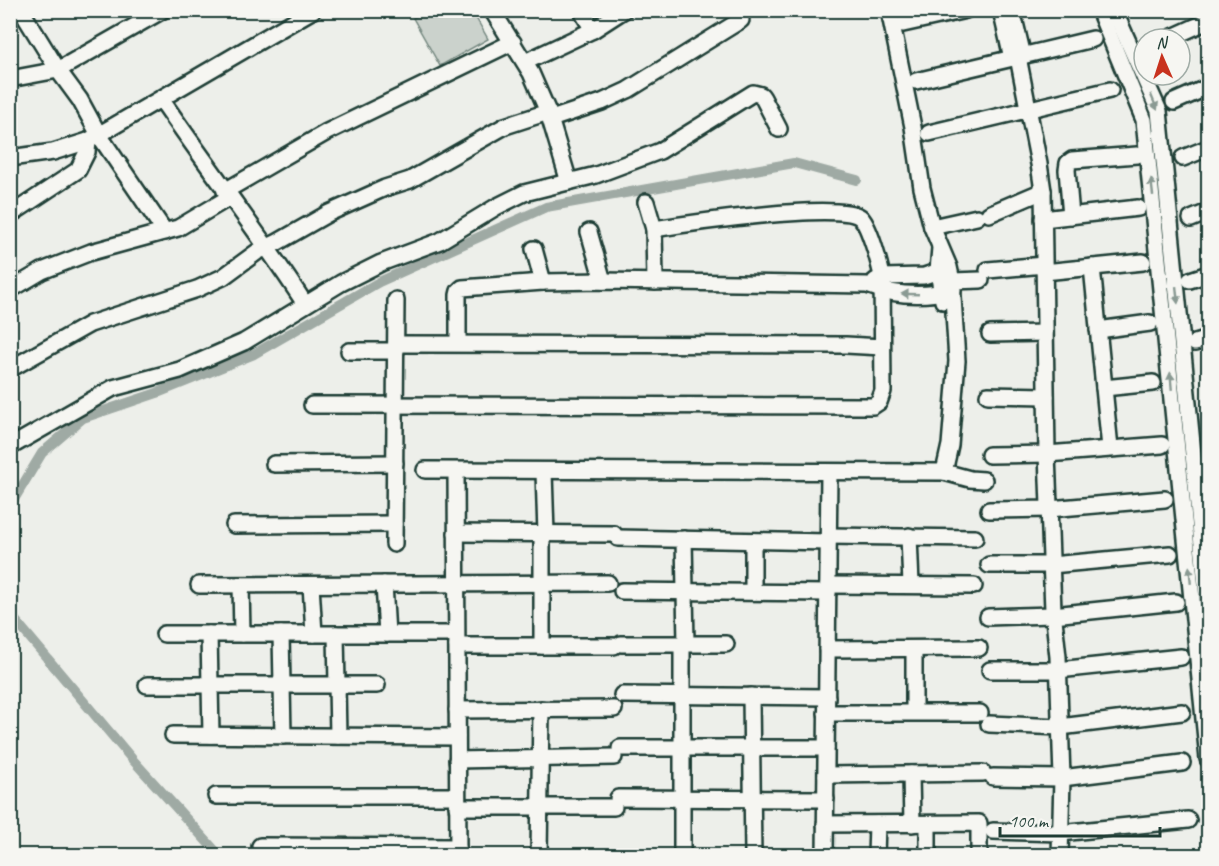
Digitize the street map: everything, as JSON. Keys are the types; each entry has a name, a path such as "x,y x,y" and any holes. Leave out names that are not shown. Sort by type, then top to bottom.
{"street":[{"path":"10,11 19,10 80,100 93,138 165,232"},
{"path":"10,79 58,70 163,10"},
{"path":"10,158 53,152 93,138 313,10"},
{"path":"492,10 525,62 549,115 569,182"},
{"path":"581,10 593,30"},
{"path":"525,62 593,30 624,10"},
{"path":"889,10 913,127 920,181 932,227 940,245 947,280 957,361 950,445 944,472"},
{"path":"903,24 966,10"},
{"path":"1001,10 1018,57"},
{"path":"1012,10 1018,57 1040,164 1043,191 1047,454 1062,778 1060,855"},
{"path":"1099,10 1144,120 1209,759"},
{"path":"1114,10 1158,111 1209,605"},
{"path":"10,369 90,324 197,289 223,276 257,252 360,198 410,180 505,126 602,102 628,90 741,20"},
{"path":"1192,28 1209,21"},
{"path":"916,81 1093,39"},
{"path":"10,290 42,272 91,252 178,228 327,132 513,42"},
{"path":"1174,102 1209,87"},
{"path":"929,133 1110,90"},
{"path":"10,447 113,388 180,370 244,342 305,304 381,263 440,241 524,193 627,165 660,152 753,93 761,95 779,129"},
{"path":"161,99 268,247 305,304"},
{"path":"10,215 78,170 93,138"},
{"path":"1183,158 1209,148"},
{"path":"1071,216 1067,170 1072,160 1137,155"},
{"path":"932,227 983,215 1043,191"},
{"path":"646,202 654,229 655,282"},
{"path":"1043,219 1138,208"},
{"path":"1191,219 1209,212"},
{"path":"312,405 873,406 879,402 883,391 877,284 879,262 867,225 861,218 841,213 779,214 654,229"},
{"path":"589,232 603,281"},
{"path":"534,249 543,282"},
{"path":"458,344 459,291 462,288 543,282 603,281 877,284 924,276 947,280 1044,268 1092,267 1143,262"},
{"path":"1092,267 1110,448"},
{"path":"1190,280 1209,274"},
{"path":"877,284 919,295 947,280"},
{"path":"394,544 396,300"},
{"path":"1098,330 1150,323"},
{"path":"990,333 1045,333"},
{"path":"349,351 458,344 882,347"},
{"path":"1104,388 1153,383"},
{"path":"988,395 1046,396"},
{"path":"989,455 1047,454 1162,445"},
{"path":"274,464 395,463"},
{"path":"425,470 944,472 984,480"},
{"path":"260,846 458,851 456,471"},
{"path":"542,646 544,471"},
{"path":"825,855 829,472"},
{"path":"989,510 1049,509 1165,499"},
{"path":"234,525 394,524"},
{"path":"456,533 753,541 909,536 975,538"},
{"path":"909,536 911,585"},
{"path":"682,855 686,592 684,540"},
{"path":"753,541 753,592"},
{"path":"989,566 1051,565 1170,554"},
{"path":"199,585 608,583"},
{"path":"384,584 387,634"},
{"path":"242,585 242,634"},
{"path":"311,585 314,634"},
{"path":"622,591 753,592 911,585 974,586"},
{"path":"988,617 1053,615 1176,602"},
{"path":"164,634 387,634 542,646 726,644"},
{"path":"209,634 211,735"},
{"path":"281,634 283,736"},
{"path":"336,634 338,736"},
{"path":"827,649 980,648"},
{"path":"914,649 914,712"},
{"path":"990,670 1058,670 1181,657"},
{"path":"147,685 377,686"},
{"path":"622,695 827,697"},
{"path":"751,696 753,855"},
{"path":"539,855 541,709"},
{"path":"457,710 614,709"},
{"path":"826,712 914,712 1060,727 1182,712"},
{"path":"173,735 457,737"},
{"path":"457,760 542,758 682,748 826,748"},
{"path":"826,775 911,774 1062,778 1182,763"},
{"path":"911,774 912,824"},
{"path":"216,796 457,802 541,808 682,799 826,800"},
{"path":"993,831 1060,833 1188,820"},
{"path":"825,824 979,824 979,855"},
{"path":"876,855 877,824"},
{"path":"928,824 928,855"}],"shaded area":[{"path":"427,11 472,11 488,39 440,66 413,18"}],"waterway":[{"path":"10,506 42,453 83,418 157,393 254,354 379,282 546,207 794,163 857,180"},
{"path":"10,614 132,759 220,856"}]}
